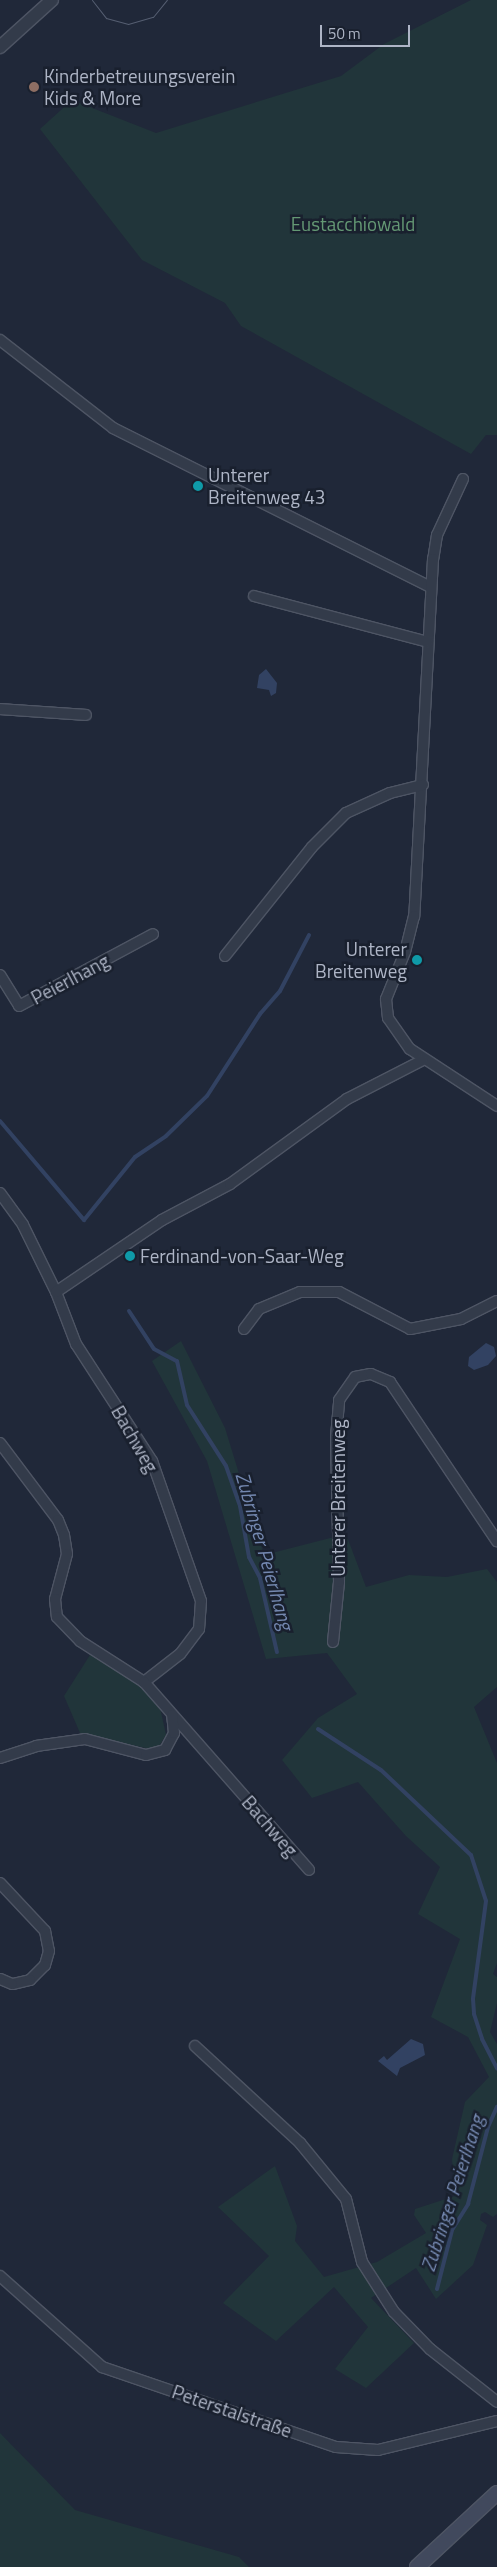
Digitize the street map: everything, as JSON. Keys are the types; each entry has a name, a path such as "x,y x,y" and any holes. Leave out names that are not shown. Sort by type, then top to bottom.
{"main road":[{"path":"417,2567 497,2494"}],"street":[{"path":"0,47 52,0"},
{"path":"0,340 113,428 430,587"},
{"path":"463,479 437,536 430,587 423,785 414,916 405,952 386,1000 388,1018 396,1031 423,1060 497,1106"},
{"path":"254,596 428,642"},
{"path":"0,709 86,715"},
{"path":"224,956 312,847 346,813 390,793 423,785"},
{"name":"Peierlhang","path":"0,975 19,1006 153,934"},
{"path":"56,1292 162,1220 254,1167 347,1100 423,1060"},
{"name":"Bachweg","path":"0,1193 23,1225 56,1292 76,1344 152,1461 201,1601 199,1630 180,1654 144,1682"},
{"path":"244,1329 260,1309 300,1292 338,1292 410,1329 461,1319 497,1301"},
{"name":"Unterer Breitenweg","path":"333,1642 339,1582 336,1437 339,1400 356,1376 371,1374 390,1382 497,1541"},
{"path":"0,1443 58,1520 64,1535 67,1554 55,1599 56,1617 80,1641 144,1682 172,1715 174,1733 165,1750 146,1754 85,1739 36,1746 0,1758"},
{"name":"Bachweg","path":"172,1715 309,1870"},
{"path":"0,1883 45,1931 48,1951 45,1965 30,1980 12,1984 0,1979"},
{"path":"195,2046 300,2143 346,2199 362,2262 394,2312 430,2349 497,2402"},
{"name":"Peterstalstraße","path":"0,2276 102,2366 336,2447 378,2450 497,2421"}],"green space":[{"name":"Eustacchiowald","path":"471,0 497,0 497,435 486,435 471,454 241,326 225,303 142,260 40,129 72,100 156,133 341,76 384,44"},
{"path":"181,1341 225,1428 264,1555 346,1534 366,1587 409,1575 447,1577 487,1569 497,1582 497,1687 474,1707 497,1763 497,1963 493,1974 497,1977 497,2003 490,2032 497,2044 497,2214 493,2217 485,2212 481,2214 480,2220 487,2225 473,2265 436,2299 416,2268 371,2298 414,2343 366,2388 335,2369 368,2327 334,2287 276,2341 223,2303 269,2256 218,2207 275,2166 297,2226 295,2241 324,2277 377,2262 426,2233 414,2215 415,2209 455,2196 452,2159 465,2102 489,2077 468,2037 431,2017 460,1939 418,1914 440,1867 406,1836 358,1782 312,1798 282,1760 318,1718 357,1694 327,1653 266,1659 207,1461 152,1361"},
{"path":"90,1655 145,1688 159,1703 166,1735 159,1746 150,1749 80,1733 64,1696"},
{"path":"0,2433 75,2510 239,2557 249,2567 0,2567"}],"water":[{"path":"266,669 277,683 276,693 271,696 269,690 257,688 259,675"},
{"path":"486,1343 494,1347 496,1356 488,1365 474,1370 468,1366 469,1357"},
{"path":"411,2039 423,2044 425,2055 400,2068 397,2076 378,2061 384,2056 387,2060"}],"waterway":[{"path":"0,1121 84,1220 135,1157 166,1136 207,1096 260,1014 280,991 309,935"},
{"name":"Zubringer Peierlhang","path":"129,1311 154,1349 177,1361 187,1405 226,1466 240,1506 249,1557 260,1578 277,1652"},
{"name":"Zubringer Peierlhang","path":"318,1729 381,1770 471,1855 486,1901 473,1999 474,2014 482,2039 497,2068"},
{"name":"Zubringer Peierlhang","path":"437,2289 452,2230 468,2204 488,2127 497,2107"}],"tram line":[{"path":"92,0 106,18 128,24 153,17 167,0"}],"place":[{"name":"Kinderbetreuungsverein Kids & More","path":"34,87"},
{"name":"Unterer Breitenweg 43","path":"198,486"},
{"name":"Unterer Breitenweg","path":"417,960"},
{"name":"Ferdinand-von-Saar-Weg","path":"130,1256"}]}
